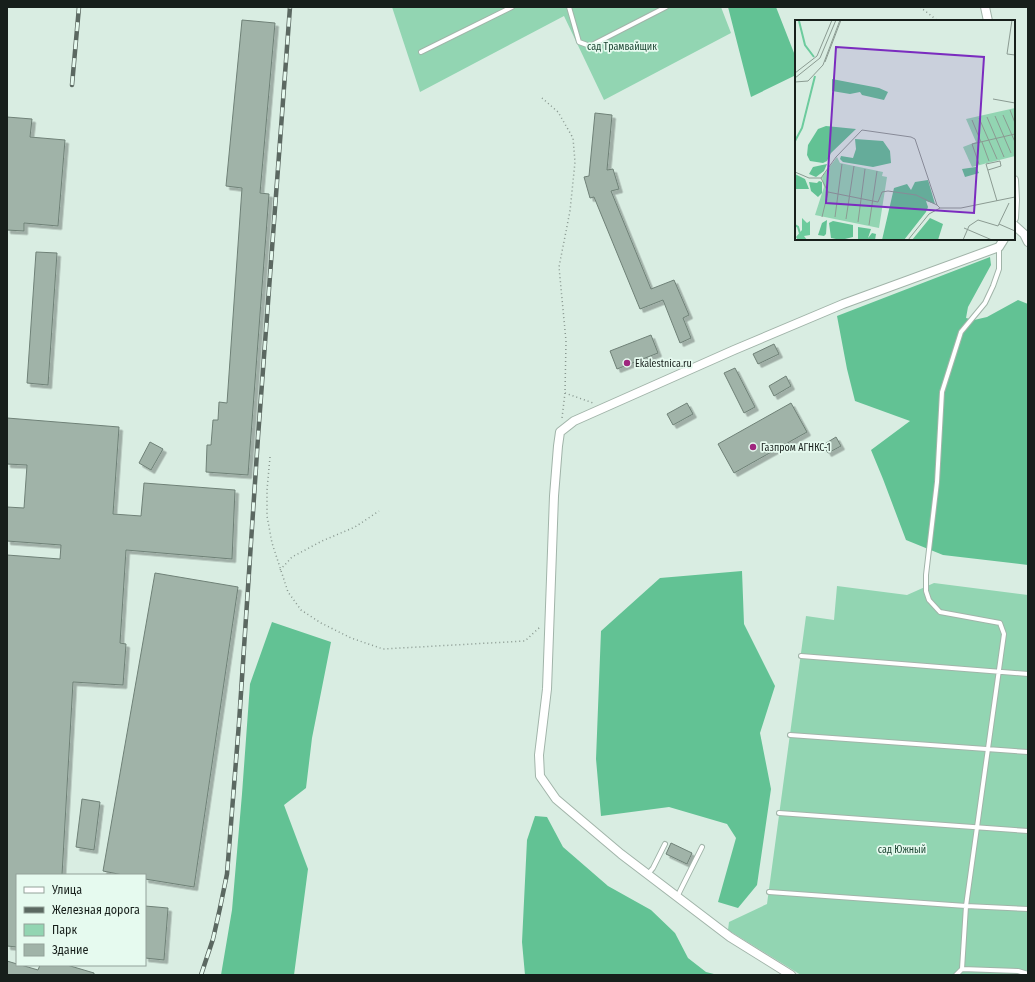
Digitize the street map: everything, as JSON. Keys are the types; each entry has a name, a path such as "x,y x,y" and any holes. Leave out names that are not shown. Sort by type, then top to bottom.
{"street":[{"path":"985,7 988,20"},
{"path":"1015,226 1024,234 1028,242"},
{"path":"791,975 730,937 621,854 556,799 540,776 539,755 546,688 554,496 560,432 574,421 734,350 843,304 999,247 1003,240"}],"lane":[{"path":"421,52 512,7"},
{"path":"568,7 580,42 590,46 666,7"},
{"path":"956,975 962,969 966,906 1004,634 1000,623 940,612 929,600 926,591 926,575 936,482 942,392 961,332 984,303 993,286 999,269 999,247"},
{"path":"801,656 1028,674"},
{"path":"790,735 1028,752"},
{"path":"780,813 1028,831"},
{"path":"648,874 653,868 665,844"},
{"path":"677,897 702,847"},
{"path":"769,892 1028,909"},
{"path":"962,969 1018,971 1028,974"}],"path":[{"path":"920,7 937,20"},
{"path":"542,98 558,112 574,138 575,162 570,211 559,267 566,341 565,393 560,432"},
{"path":"565,393 604,408"},
{"path":"270,457 267,490 268,516 272,543 280,570 288,592 302,610 321,623 351,638 383,649 526,641 549,619"},
{"path":"280,570 292,557 322,541 356,527 379,511"}],"green space":[{"name":"сад Трамвайщик","path":"392,7 721,7 731,33 604,100 564,16 420,92"},
{"path":"728,7 776,7 795,55 795,75 751,97"},
{"path":"990,257 991,265 968,307 966,318 974,320 987,317 1018,300 1028,304 1028,565 943,555 906,540 871,450 910,421 855,401 837,316"},
{"path":"742,571 744,624 775,686 760,733 771,789 757,885 738,908 718,902 736,838 727,824 669,807 601,816 596,759 601,631 660,578"},
{"name":"сад Южный","path":"934,583 1028,595 1028,975 801,975 728,930 729,922 767,904 806,616 834,620 837,586 907,595"},
{"path":"272,622 331,642 312,738 306,788 284,805 308,869 294,975 221,975 232,910 250,684"},
{"path":"535,816 547,817 563,847 608,886 651,910 675,933 688,958 706,972 718,975 525,975 522,942 527,840"}],"building":[{"path":"242,20 275,23 260,193 269,194 248,475 206,472 207,445 211,445 213,420 218,420 219,402 227,403 242,188 226,186"},
{"path":"595,113 612,115 607,170 613,169 619,189 611,191 651,289 674,280 689,315 683,318 691,338 680,343 663,300 640,309 594,197 590,198 584,177 589,176"},
{"path":"7,117 32,119 30,137 65,140 58,226 24,223 24,231 7,230"},
{"path":"36,252 57,253 48,385 27,383"},
{"path":"651,335 658,353 617,369 610,351"},
{"path":"774,344 779,354 758,364 753,354"},
{"path":"735,368 755,407 744,413 724,373"},
{"path":"786,376 791,386 774,396 769,386"},
{"path":"687,403 693,414 673,425 667,414"},
{"path":"791,403 807,432 734,473 718,444"},
{"path":"7,418 119,427 113,514 141,516 144,483 235,490 232,559 126,550 120,643 126,644 123,685 73,682 62,874 16,874 16,947 7,946 7,555 60,559 61,545 7,541 7,507 24,508 27,465 7,464"},
{"path":"836,437 841,446 828,453 823,445"},
{"path":"150,442 163,449 151,470 139,463"},
{"path":"155,573 238,587 194,887 146,879 146,874 118,874 103,871"},
{"path":"82,799 100,802 94,850 76,847"},
{"path":"671,843 692,853 687,864 666,854"},
{"path":"146,906 168,908 164,960 146,958"},
{"path":"7,961 16,964 16,966 24,966 38,970 40,966 70,966 94,973 94,975 7,975"}],"railway":[{"path":"72,85 79,7"},
{"path":"201,975 213,939 227,874 290,7"}],"place":[{"name":"Ekalestnica.ru","path":"627,363"},
{"name":"Газпром АГНКС-1","path":"753,447"}]}
